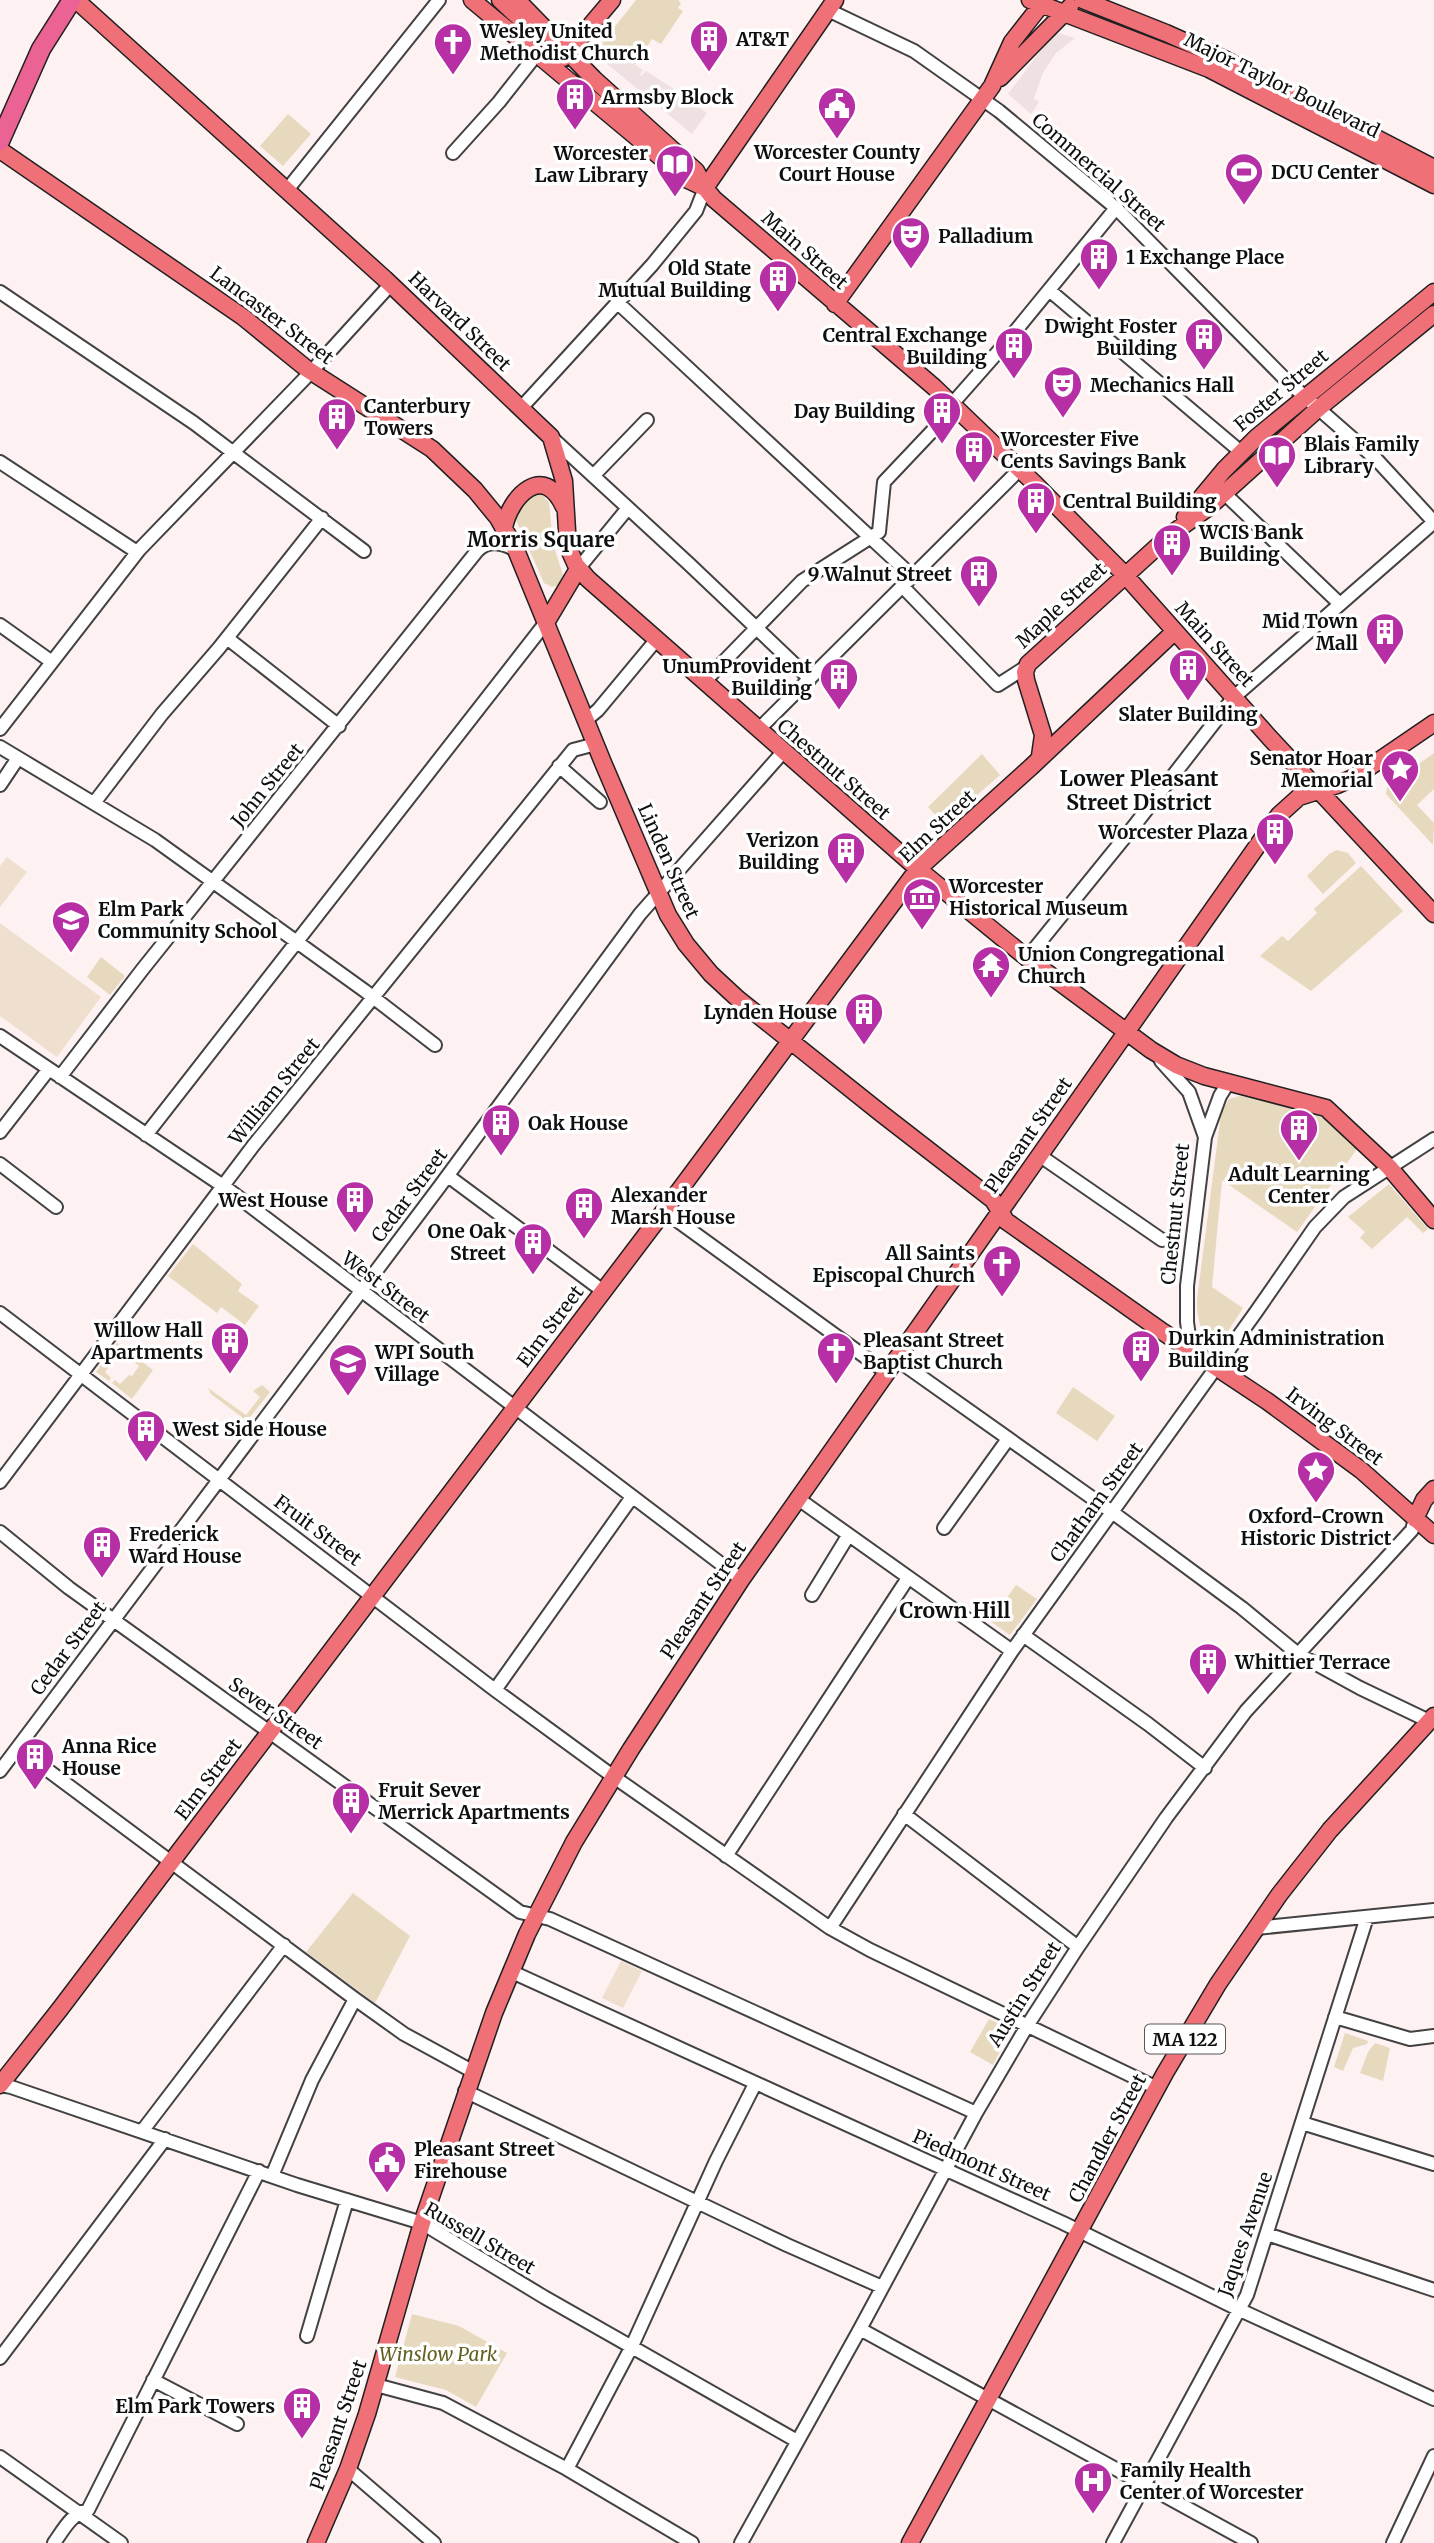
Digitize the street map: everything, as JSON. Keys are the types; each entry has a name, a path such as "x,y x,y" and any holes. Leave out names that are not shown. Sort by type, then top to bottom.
{"highway":[{"path":"0,141 43,45 74,0"}],"main road":[{"name":"Harvard Street","path":"74,0 391,284 551,437"},
{"name":"Main Street","path":"472,0 688,180 705,188"},
{"path":"500,0 565,56 632,134"},
{"name":"Main Street","path":"517,0 565,56 696,171 714,199 953,405 1020,469 1125,575 1174,632 1434,914"},
{"path":"565,56 612,0"},
{"path":"995,82 1076,0"},
{"name":"Major Taylor Boulevard","path":"1083,0 1224,59 1434,168"},
{"path":"835,304 983,100 995,82 1012,42 1038,1"},
{"name":"Major Taylor Boulevard","path":"1038,1 1209,69 1434,185"},
{"path":"705,188 831,5"},
{"name":"Lancaster Street","path":"0,150 243,317 311,372 432,449 475,490 504,528"},
{"name":"Foster Street","path":"1170,535 1241,452 1306,395 1434,292"},
{"name":"Foster Street","path":"1125,575 1170,535 1224,493 1320,407 1434,314"},
{"path":"547,621 572,575 566,539 564,481 551,437"},
{"path":"504,528 509,512 533,485 544,485 550,489 564,507"},
{"name":"Linden Street","path":"504,528 533,587 596,744 659,893 680,935 702,964 738,999 993,1200 999,1212"},
{"path":"533,587 538,593 558,597 572,575"},
{"name":"Chestnut Street","path":"572,575 657,639 918,869 1027,958 1151,1050"},
{"name":"Maple Street","path":"1040,756 1044,738 1026,680 1026,667 1125,575"},
{"name":"Elm Street","path":"0,2085 373,1596 918,869 1174,632"},
{"name":"Pleasant Street","path":"316,2543 348,2469 376,2385 422,2223 472,2071 510,1971 574,1842 741,1579 1279,815 1299,797 1355,777 1434,723"},
{"path":"1151,1050 1176,1065 1228,1083 1315,1103 1326,1108 1389,1167 1434,1220"},
{"name":"Irving Street","path":"999,1212 1006,1221 1267,1401 1361,1470 1434,1535"},
{"name":"Austin Street","path":"1415,1519 1424,1500 1434,1489"},
{"name":"Austin Street","path":"1415,1519 1434,1502"},
{"name":"Chandler Street","path":"910,2543 1157,2088 1217,1984 1330,1829 1431,1718"}],"street":[{"path":"287,190 439,0"},
{"name":"Commercial Street","path":"831,5 914,51 983,100 1116,208 1287,381 1320,407 1376,459 1434,522"},
{"path":"453,153 499,102 536,54"},
{"path":"521,408 618,303 696,211 705,188"},
{"path":"704,682 802,581 879,532 884,482 953,405 1116,208"},
{"path":"0,729 137,552 311,372 391,284"},
{"path":"1049,290 1241,452"},
{"path":"0,292 234,451 364,551"},
{"path":"618,303 913,576"},
{"path":"593,476 647,420"},
{"name":"Harvard Street","path":"551,437 810,679"},
{"path":"0,462 137,552"},
{"path":"758,730 1020,469"},
{"path":"1224,493 1340,604"},
{"path":"572,575 628,508"},
{"path":"94,803 162,713 227,638 322,518"},
{"path":"1027,958 1134,827 1234,697 1434,522"},
{"name":"John Street","path":"60,1077 142,970 480,548 496,543 516,550"},
{"name":"Maple Street","path":"903,587 998,685 1026,667"},
{"path":"146,1135 547,621"},
{"path":"0,625 52,662"},
{"path":"227,638 339,726"},
{"path":"586,720 598,710 657,639"},
{"name":"William Street","path":"0,1482 222,1186 372,997 573,750 596,744"},
{"path":"0,747 155,840 435,1045"},
{"name":"Cedar Street","path":"0,1771 447,1176 640,914 783,752"},
{"path":"0,785 18,758"},
{"path":"559,766 600,802"},
{"name":"West Street","path":"0,1036 222,1186 741,1579"},
{"name":"Chestnut Street","path":"1151,1050 1189,1092 1205,1137 1187,1286 1187,1322 1191,1351"},
{"path":"0,1132 49,1069"},
{"path":"1205,1137 1220,1096 1228,1083"},
{"name":"Chatham Street","path":"830,1928 1023,1635 1315,1227 1344,1197 1434,1139"},
{"path":"1039,1155 1163,1240"},
{"path":"0,1164 56,1207"},
{"path":"447,1176 603,1291"},
{"path":"664,1210 891,1366 1008,1439 1242,1608 1298,1654 1360,1688 1431,1718"},
{"name":"Fruit Street","path":"0,1313 495,1689 614,1777 830,1928 870,1950 1157,2088"},
{"path":"944,1528 1008,1439"},
{"path":"495,1689 632,1497"},
{"path":"797,1498 1012,1651"},
{"name":"Austin Street","path":"741,2543 976,2113 1027,2026 1166,1818 1251,1706 1412,1530 1415,1519"},
{"name":"Sever Street","path":"0,1532 69,1588 520,1912 561,1924 976,2113"},
{"path":"812,1595 848,1536"},
{"path":"726,1856 908,1578"},
{"path":"1023,1635 1205,1768"},
{"path":"18,1748 404,2034 472,2071"},
{"path":"904,1814 1079,1947"},
{"path":"1256,1928 1434,1910"},
{"name":"Jaques Avenue","path":"1114,2543 1240,2310 1267,2234 1367,1917"},
{"path":"143,2130 284,1945"},
{"name":"Piedmont Street","path":"510,1971 947,2169 1240,2310 1434,2399"},
{"path":"272,2176 312,2080 355,1999"},
{"path":"1335,2017 1410,2039 1434,2036"},
{"path":"567,2469 632,2346 755,2084"},
{"name":"Russell Street","path":"0,2085 422,2223 544,2297 797,2441"},
{"path":"466,2091 787,2245 881,2287"},
{"path":"1302,2123 1434,2164"},
{"path":"0,2358 165,2138"},
{"path":"54,2543 78,2512 88,2510 259,2171"},
{"path":"307,2336 346,2200"},
{"path":"1267,2234 1434,2290"},
{"path":"860,2329 1251,2543"},
{"path":"153,2380 237,2424"},
{"path":"376,2385 443,2403 567,2469 692,2543"},
{"path":"1393,2543 1434,2456"},
{"path":"0,2457 121,2543"},
{"path":"348,2469 434,2543"}],"green space":[{"path":"636,0 678,0 681,3 678,8 683,11 661,44 652,39 635,65 602,43"},
{"path":"288,114 311,134 283,166 260,146"},
{"path":"536,494 542,495 549,502 553,544 563,575 559,585 552,587 544,583 516,520 524,505"},
{"path":"1434,753 1434,789 1417,805 1434,823 1433,845 1386,794 1387,787"},
{"path":"982,754 1000,775 944,824 928,807"},
{"path":"1337,850 1348,853 1356,863 1323,894 1307,876 1329,854"},
{"path":"1361,866 1403,911 1311,991 1260,956 1282,936 1288,941 1317,913 1314,909"},
{"path":"101,957 125,976 110,995 87,977"},
{"path":"1240,1096 1304,1109 1329,1123 1357,1149 1297,1232 1222,1180 1212,1287 1243,1308 1216,1350 1201,1327 1197,1299 1221,1114 1229,1099"},
{"path":"1389,1184 1428,1229 1423,1233 1407,1217 1372,1249 1360,1238 1365,1232 1348,1217"},
{"path":"193,1244 242,1284 238,1291 259,1306 245,1325 221,1307 217,1313 168,1276"},
{"path":"117,1343 127,1350 121,1357 118,1356 105,1372 111,1378 109,1381 96,1372"},
{"path":"138,1359 153,1370 132,1399 112,1383 115,1380 120,1384 129,1375 132,1376 139,1366 135,1363"},
{"path":"262,1385 270,1392 247,1421 211,1394 208,1388 246,1415 260,1397 253,1391"},
{"path":"1073,1387 1115,1416 1097,1441 1056,1413"},
{"path":"1016,1585 1037,1599 1010,1635 990,1621"},
{"path":"353,1893 410,1936 375,2003 306,1952"},
{"path":"989,2019 1011,2030 993,2065 970,2052"},
{"path":"1345,2033 1368,2041 1367,2044 1353,2048 1343,2071 1334,2067"},
{"path":"1375,2043 1390,2048 1383,2081 1360,2073 1368,2052"},
{"name":"Winslow Park","path":"412,2314 459,2326 507,2353 476,2407 446,2390 395,2377"}],"shaded area":[{"path":"1053,34 1075,38 1056,53 1043,73 1034,98 1039,102 1031,114 1008,94"},
{"path":"602,43 643,70 641,76 646,71 680,93 677,100 680,95 707,113 692,134 595,54"},
{"path":"7,857 27,872 0,907 0,866"},
{"path":"0,923 101,997 57,1057 0,1016"},
{"path":"621,1961 642,1971 623,2008 602,1998"}],"place":[{"name":"AT&T","path":"709,73"},
{"name":"Wesley United Methodist Church","path":"453,76"},
{"name":"Armsby Block","path":"575,131"},
{"name":"Worcester County Court House","path":"837,140"},
{"name":"Worcester Law Library","path":"675,198"},
{"name":"DCU Center","path":"1244,206"},
{"name":"Palladium","path":"911,270"},
{"name":"1 Exchange Place","path":"1099,291"},
{"name":"Old State Mutual Building","path":"778,313"},
{"name":"Dwight Foster Building","path":"1204,371"},
{"name":"Central Exchange Building","path":"1014,380"},
{"name":"Mechanics Hall","path":"1063,419"},
{"name":"Day Building","path":"942,445"},
{"name":"Canterbury Towers","path":"337,451"},
{"name":"Worcester Five Cents Savings Bank","path":"974,484"},
{"name":"Blais Family Library","path":"1277,489"},
{"name":"Central Building","path":"1036,535"},
{"name":"WCIS Bank Building","path":"1172,577"},
{"name":"9 Walnut Street","path":"979,608"},
{"name":"Mid Town Mall","path":"1385,666"},
{"name":"Slater Building","path":"1188,702"},
{"name":"UnumProvident Building","path":"839,711"},
{"name":"Senator Hoar Memorial","path":"1400,803"},
{"name":"Worcester Plaza","path":"1275,866"},
{"name":"Verizon Building","path":"846,885"},
{"name":"Worcester Historical Museum","path":"922,931"},
{"name":"Elm Park Community School","path":"71,954"},
{"name":"Union Congregational Church","path":"991,999"},
{"name":"Lynden House","path":"864,1046"},
{"name":"Oak House","path":"501,1157"},
{"name":"Adult Learning Center","path":"1299,1162"},
{"name":"West House","path":"355,1234"},
{"name":"Alexander Marsh House","path":"584,1240"},
{"name":"One Oak Street","path":"533,1276"},
{"name":"All Saints Episcopal Church","path":"1002,1298"},
{"name":"Willow Hall Apartments","path":"230,1375"},
{"name":"Durkin Administration Building","path":"1141,1383"},
{"name":"Pleasant Street Baptist Church","path":"836,1385"},
{"name":"WPI South Village","path":"348,1397"},
{"name":"West Side House","path":"146,1463"},
{"name":"Oxford-Crown Historic District","path":"1316,1504"},
{"name":"Frederick Ward House","path":"102,1579"},
{"name":"Whittier Terrace","path":"1208,1696"},
{"name":"Anna Rice House","path":"35,1791"},
{"name":"Fruit Sever Merrick Apartments","path":"351,1835"},
{"name":"Pleasant Street Firehouse","path":"387,2194"},
{"name":"Elm Park Towers","path":"302,2440"},
{"name":"Family Health Center of Worcester","path":"1093,2515"}],"district":[{"name":"Morris Square","path":"541,539"},
{"name":"Lower Pleasant Street District","path":"1139,790"},
{"name":"Crown Hill","path":"955,1610"}]}
